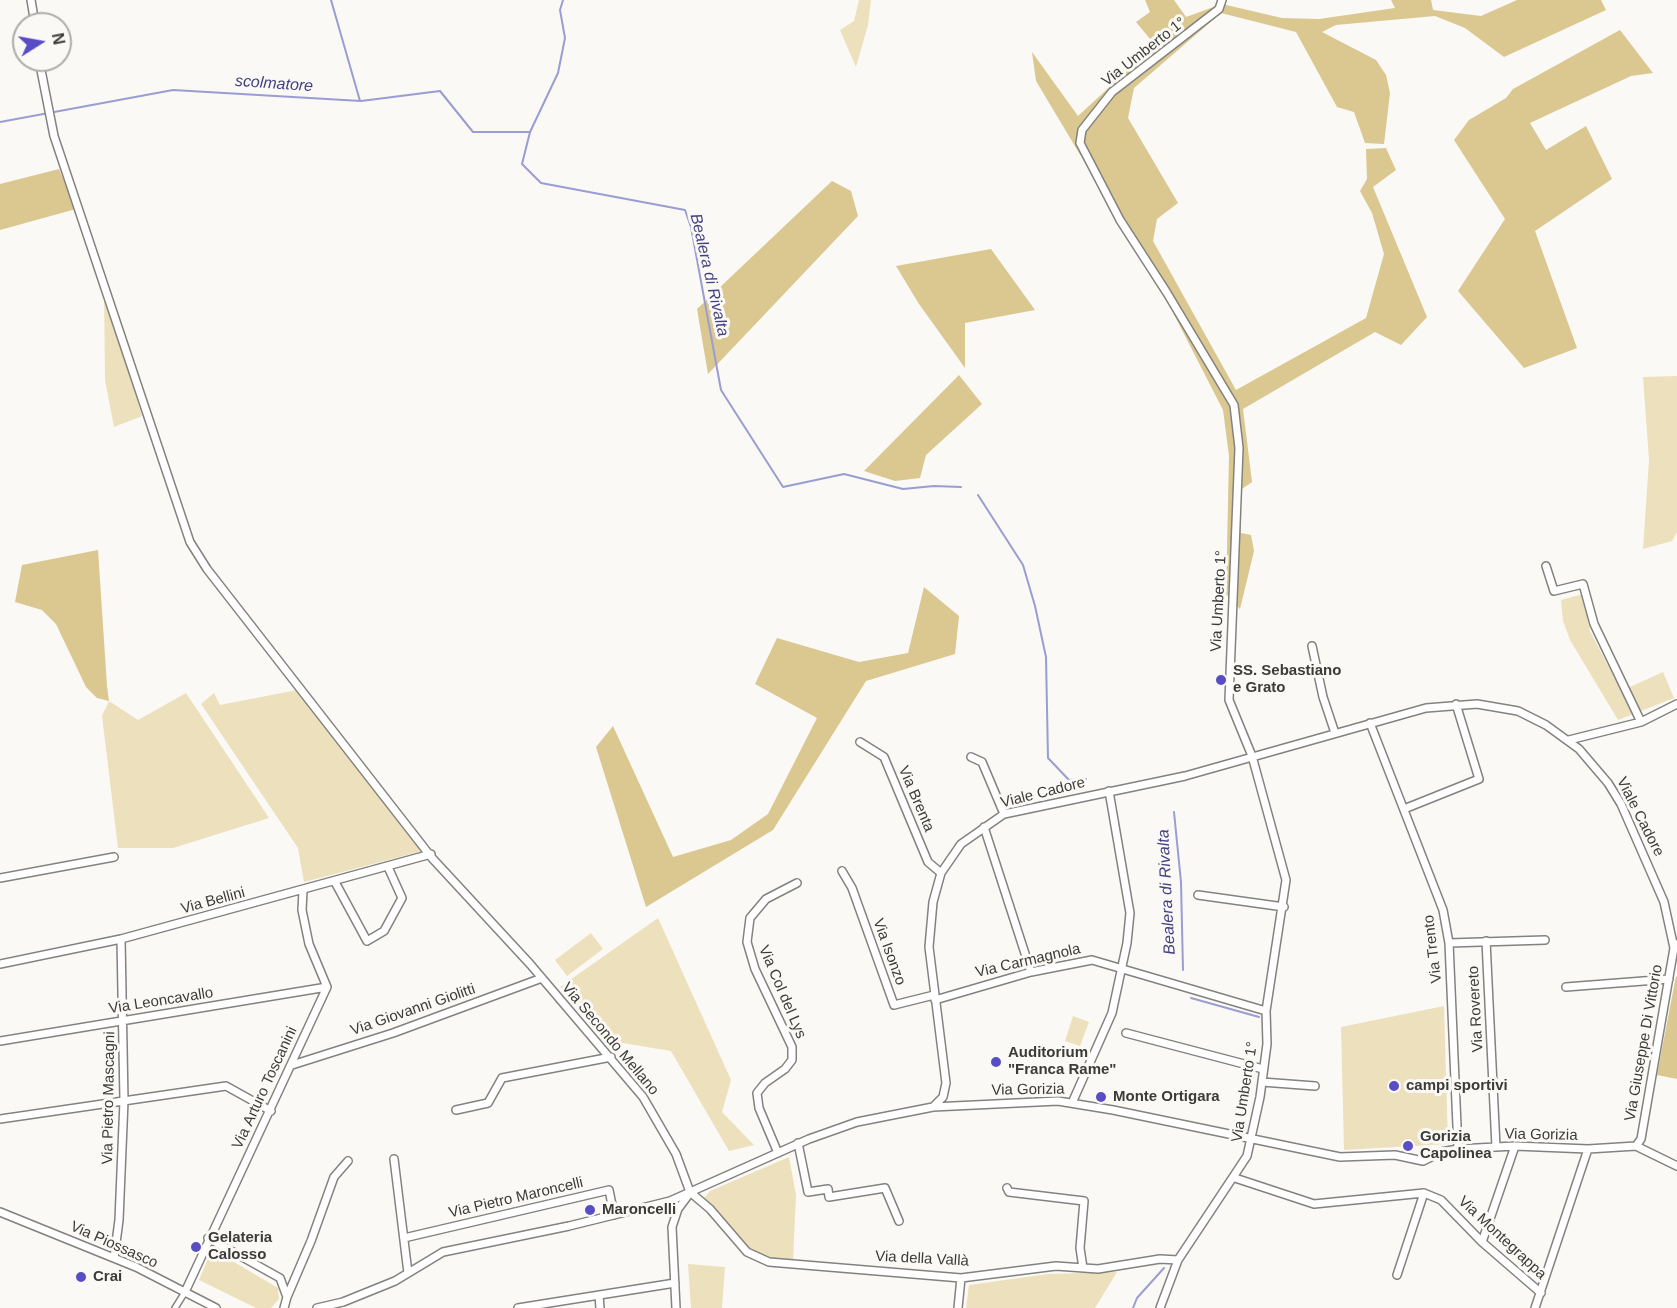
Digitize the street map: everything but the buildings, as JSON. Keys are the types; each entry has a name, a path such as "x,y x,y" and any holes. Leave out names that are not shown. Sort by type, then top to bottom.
{"street":[{"name":"Via Umberto 1°","path":"1160,1308 1179,1260 1235,1178 1247,1156 1262,1082 1267,1044 1266,1011 1284,907 1286,880 1252,756 1229,700 1239,448 1234,405 1120,220 1080,143 1082,130 1112,92 1219,9 1222,0"},
{"name":"Via Secondo Mellano","path":"41,72 49,115 65,170 190,542 214,578 431,854 542,978 643,1097 663,1130 690,1192"},
{"path":"1546,566 1554,591 1583,584 1594,624 1641,722"},
{"path":"1312,646 1323,697 1335,733"},
{"name":"Viale Cadore","path":"933,1107 943,1097 946,1083 929,947 933,902 941,873 961,844 1004,814 1185,776 1426,708 1456,704 1494,705 1518,711 1569,740 1594,765 1621,804 1664,902 1676,946"},
{"path":"1404,809 1479,779 1456,704"},
{"path":"1569,740 1641,722 1677,704"},
{"name":"Via Trento","path":"1370,723 1443,910 1449,943 1458,1149"},
{"name":"Via Brenta","path":"860,742 884,757 928,862 941,873"},
{"path":"971,757 982,762 1004,814"},
{"path":"1072,1103 1112,1013 1130,913 1109,791"},
{"path":"984,827 1031,972"},
{"name":"Via Bellini","path":"0,964 121,939 303,891 431,854"},
{"path":"0,878 114,857"},
{"path":"335,882 367,940 384,931 402,898 388,867"},
{"name":"Via Isonzo","path":"842,871 852,888 894,1005 934,997"},
{"name":"Via Col del Lys","path":"778,1152 759,1108 756,1093 765,1083 785,1069 792,1059 792,1047 756,969 747,942 750,918 766,899 797,883"},
{"path":"303,891 302,910 309,944 327,987"},
{"path":"1198,896 1284,907"},
{"name":"Via Pietro Mascagni","path":"114,1258 119,1220 124,1101 121,939"},
{"path":"1449,943 1545,940"},
{"name":"Via Rovereto","path":"1486,941 1496,1147"},
{"name":"Via Giuseppe Di Vittorio","path":"1636,1146 1641,1139 1676,946"},
{"name":"Via Carmagnola","path":"934,997 1031,972 1092,960 1266,1011"},
{"name":"Via Giovanni Giolitti","path":"292,1065 393,1033 542,978"},
{"path":"1566,987 1669,979"},
{"name":"Via Leoncavallo","path":"0,1041 327,987"},
{"name":"Via Arturo Toscanini","path":"185,1292 208,1238 271,1111 327,987"},
{"path":"1126,1033 1263,1069"},
{"path":"456,1110 488,1103 502,1078 610,1057"},
{"path":"1262,1082 1316,1086"},
{"path":"0,1119 226,1086 271,1111"},
{"name":"Via Gorizia","path":"690,1192 798,1143 857,1122 933,1107 1058,1101 1340,1157 1395,1155 1415,1161 1458,1149 1515,1146 1588,1149"},
{"path":"798,1143 808,1192 828,1189 829,1197 885,1188 899,1221"},
{"path":"1482,1242 1515,1146"},
{"path":"1535,1308 1588,1149 1636,1146 1677,1166"},
{"path":"394,1159 408,1273"},
{"path":"284,1308 334,1177 348,1161"},
{"path":"1235,1178 1314,1204 1424,1193 1397,1275"},
{"path":"1007,1188 1009,1192 1084,1202 1080,1248 1083,1268"},
{"name":"Via Pietro Maroncelli","path":"404,1238 609,1190 614,1215"},
{"path":"317,1308 344,1302 408,1273 443,1252 614,1215 670,1201 690,1192"},
{"path":"676,1308 672,1227 678,1209 690,1192"},
{"name":"Via della Vallà","path":"690,1192 710,1209 747,1252 769,1262 961,1278 1056,1266 1098,1269 1160,1258 1179,1260"},
{"name":"Via Montegrappa","path":"1424,1193 1441,1200 1482,1242 1541,1293"},
{"name":"Via Piossasco","path":"0,1212 114,1258 216,1308"},
{"path":"208,1238 280,1278 287,1297"},
{"path":"958,1308 961,1278"},
{"path":"518,1308 675,1283"},
{"path":"175,1308 185,1292"},
{"path":"599,1295 600,1308"}],"shaded area":[{"path":"859,0 871,0 868,25 856,67 840,30 854,21"},
{"path":"1145,0 1174,0 1186,17 1222,4 1282,18 1319,19 1395,8 1391,0 1431,0 1433,10 1481,16 1517,0 1601,0 1606,10 1504,57 1465,28 1435,16 1336,25 1322,32 1376,60 1386,75 1390,93 1384,144 1365,143 1354,112 1337,107 1296,32 1221,13 1134,88 1128,118 1178,203 1157,219 1153,241 1236,390 1366,318 1384,254 1372,213 1360,191 1367,179 1366,149 1386,148 1396,170 1373,187 1427,317 1401,345 1375,332 1243,409 1252,482 1239,491 1241,533 1251,535 1254,551 1240,609 1226,594 1229,456 1223,410 1164,295 1036,81 1032,52 1078,116 1155,45 1136,22 1150,12"},
{"path":"1620,30 1653,73 1631,76 1530,123 1546,150 1586,126 1612,179 1535,231 1577,348 1524,368 1458,291 1505,219 1454,140 1469,120 1506,98 1513,89"},
{"path":"59,169 76,209 0,230 0,184"},
{"path":"832,181 851,191 858,216 708,374 697,309"},
{"path":"991,249 1035,310 965,323 965,368 919,304 896,266"},
{"path":"104,291 142,416 114,427 105,380"},
{"path":"959,375 982,404 926,455 920,478 895,481 864,471"},
{"path":"1677,376 1677,532 1672,541 1643,549 1649,460 1643,377"},
{"path":"98,550 109,701 97,698 86,687 56,624 42,610 15,602 22,565"},
{"path":"924,587 959,616 955,654 866,681 773,830 646,907 596,747 613,726 673,857 731,840 768,814 817,718 755,684 777,638 859,662 908,653"},
{"path":"1583,594 1590,631 1621,691 1663,672 1674,698 1618,720 1570,640 1563,621 1561,600"},
{"path":"297,690 422,851 304,882 298,848 201,704 214,693 220,705"},
{"path":"186,693 269,818 173,848 118,848 102,716 109,701 138,720"},
{"path":"658,918 731,1080 722,1112 754,1145 729,1151 671,1051 611,1041 560,987"},
{"path":"591,933 603,949 567,976 555,960"},
{"path":"1677,977 1677,1079 1657,1075"},
{"name":"campi sportivi","path":"1444,1006 1448,1144 1344,1150 1341,1027"},
{"path":"1073,1016 1089,1022 1080,1046 1065,1041"},
{"path":"789,1157 796,1195 793,1261 768,1258 749,1250 704,1198 710,1191"},
{"path":"212,1249 278,1288 279,1299 271,1308 256,1308 199,1280"},
{"path":"688,1264 725,1267 722,1308 691,1308"},
{"path":"1117,1272 1095,1308 966,1308 969,1285 1048,1274"}],"waterway":[{"path":"331,0 360,101"},
{"name":"Bealera di Rivalta","path":"563,0 560,10 565,38 558,73 530,132 522,164 541,183 685,210 691,227 721,390 783,487 844,474 903,489 934,486 961,487"},
{"name":"scolmatore","path":"0,122 173,90 361,101 440,91 473,132 530,132"},
{"name":"Bealera di Rivalta","path":"978,495 1023,565 1035,606 1046,657 1048,758 1069,780 1086,779"},
{"name":"Bealera di Rivalta","path":"1174,812 1181,882 1183,970"},
{"name":"Bealera di Rivalta","path":"1191,998 1259,1017"},
{"name":"Bealera di Rivalta","path":"1133,1308 1137,1298 1164,1268"}],"place":[{"name":"SS. Sebastiano e Grato","path":"1221,680"},
{"name":"Auditorium \"Franca Rame\"","path":"996,1062"},
{"name":"campi sportivi","path":"1394,1086"},
{"name":"Monte Ortigara","path":"1101,1097"},
{"name":"Gorizia Capolinea","path":"1408,1146"},
{"name":"Maroncelli","path":"590,1210"},
{"name":"Gelateria Calosso","path":"196,1247"},
{"name":"Crai","path":"81,1277"}]}
